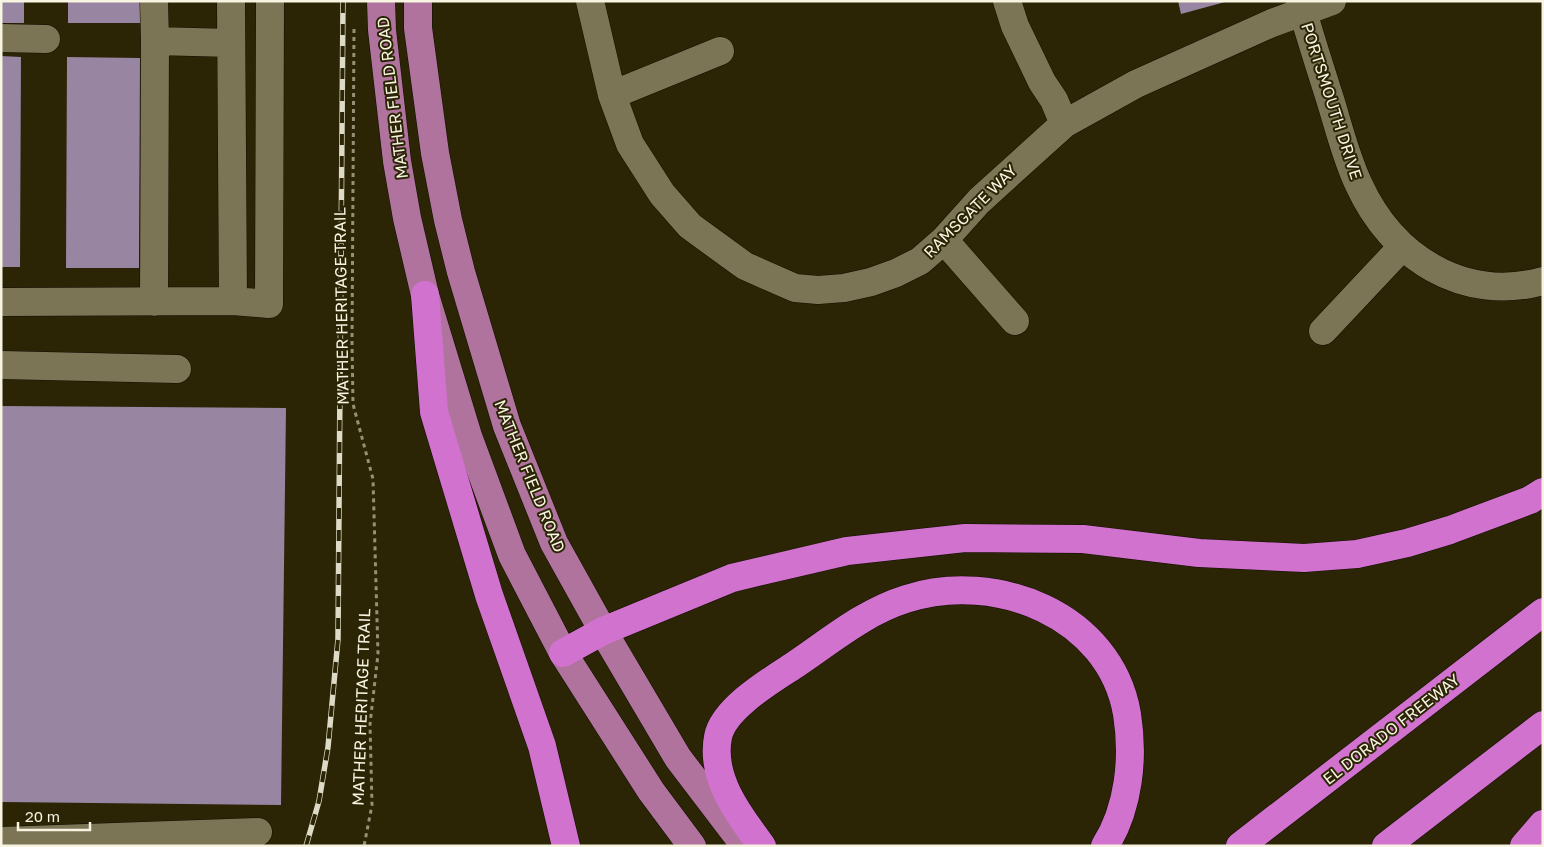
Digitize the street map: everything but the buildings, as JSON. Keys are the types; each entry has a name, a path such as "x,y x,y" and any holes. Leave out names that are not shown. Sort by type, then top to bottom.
{"highway":[{"path":"424,295 434,412 489,595 542,746 566,846"},
{"path":"563,653 603,631 732,578 847,551 965,538 1083,539 1199,553 1313,558 1356,554 1415,541 1530,500 1543,492"},
{"path":"762,846 737,813 722,781 717,758 718,736 729,715 756,691 861,620 883,608 906,599 931,593 969,590 1007,595 1031,603 1054,614 1085,635 1109,666 1124,695 1129,728 1130,763 1127,787 1121,809 1105,846"},
{"name":"EL DORADO FREEWAY","path":"1240,846 1543,612"},
{"path":"1386,846 1543,725"},
{"path":"1524,846 1543,824"}],"main road":[{"name":"MATHER FIELD ROAD","path":"381,1 382,30 397,161 407,218 424,295 468,436 512,555 563,653 651,791 692,846"},
{"name":"MATHER FIELD ROAD","path":"418,1 418,28 435,153 448,220 469,299 507,426 550,534 603,631 678,758 745,846"}],"street":[{"path":"154,1 154,302"},
{"path":"231,1 234,301"},
{"path":"1,302 234,301 269,304 270,1"},
{"name":"RAMSGATE WAY","path":"590,1 612,95 630,144 662,194 690,226 745,266 795,288 818,290 844,288 896,273 920,261 944,240 979,201 1064,124 1136,84 1272,23 1302,6 1332,1"},
{"path":"1007,1 1026,49 1064,124"},
{"name":"PORTSMOUTH DRIVE","path":"1302,6 1347,156 1359,186 1383,224 1402,247 1435,271 1462,282 1489,286 1517,287 1543,281"},
{"path":"1,38 46,39"},
{"path":"155,41 231,43"},
{"path":"612,95 720,51"},
{"path":"944,240 1015,321"},
{"path":"1323,331 1402,247"},
{"path":"1,365 177,368"},
{"path":"1,841 82,842 258,832"}],"path":[{"name":"MATHER HERITAGE TRAIL","path":"354,20 353,404 373,479 378,654 370,724 372,805 364,846"}],"railway":[{"path":"306,846 319,801 328,747 338,639 343,1"}]}
